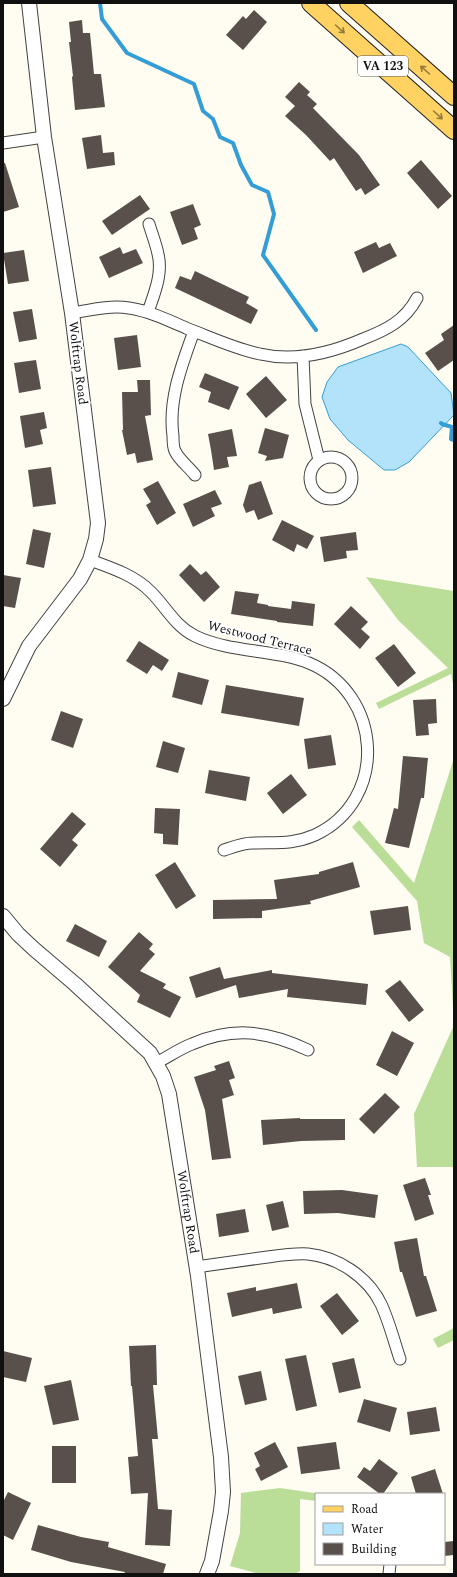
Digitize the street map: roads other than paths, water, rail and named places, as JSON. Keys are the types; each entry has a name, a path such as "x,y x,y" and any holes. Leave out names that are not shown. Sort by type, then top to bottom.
{"main road":[{"name":"VA 123","path":"311,3 454,130"},
{"name":"VA 123","path":"349,3 454,96"}],"street":[{"name":"Wolftrap Road","path":"3,699 28,646 80,579 90,560 96,539 98,523 72,313 44,137 29,3"},
{"path":"3,142 44,137"},
{"path":"148,312 158,281 160,268 158,254 149,224"},
{"path":"72,313 110,307 128,308 148,312 232,346 260,354 276,357 303,356 326,353 384,331 400,320 411,309 417,298"},
{"path":"194,331 177,382 172,409 172,430 174,450 195,475"},
{"path":"303,356 305,404 319,460"},
{"name":"Westwood Terrace","path":"90,560 127,574 140,582 152,593 170,616 194,636 210,642 309,663 324,670 336,679 348,692 358,707 365,726 368,744 368,761 365,778 359,793 339,819 314,835 296,841 286,843 251,843 224,850"},
{"name":"Wolftrap Road","path":"3,916 18,934 34,949 146,1049 163,1076 169,1094 196,1267 216,1415 223,1492 217,1533 208,1574"},
{"path":"156,1063 190,1044 209,1037 228,1033 249,1032 269,1035 289,1041 308,1050"},
{"path":"196,1267 293,1253 310,1254 328,1258 343,1265 357,1275 370,1288 380,1303 400,1359"}],"water":[{"path":"401,344 408,347 451,393 454,415 409,462 395,470 384,470 348,440 330,419 322,397 327,382 338,367"}],"waterway":[{"path":"100,3 102,19 127,53 194,84 203,111 213,119 220,137 233,143 241,165 252,185 268,192 274,214 263,255 316,330"},
{"path":"441,423 452,427 451,439 454,440"}]}
